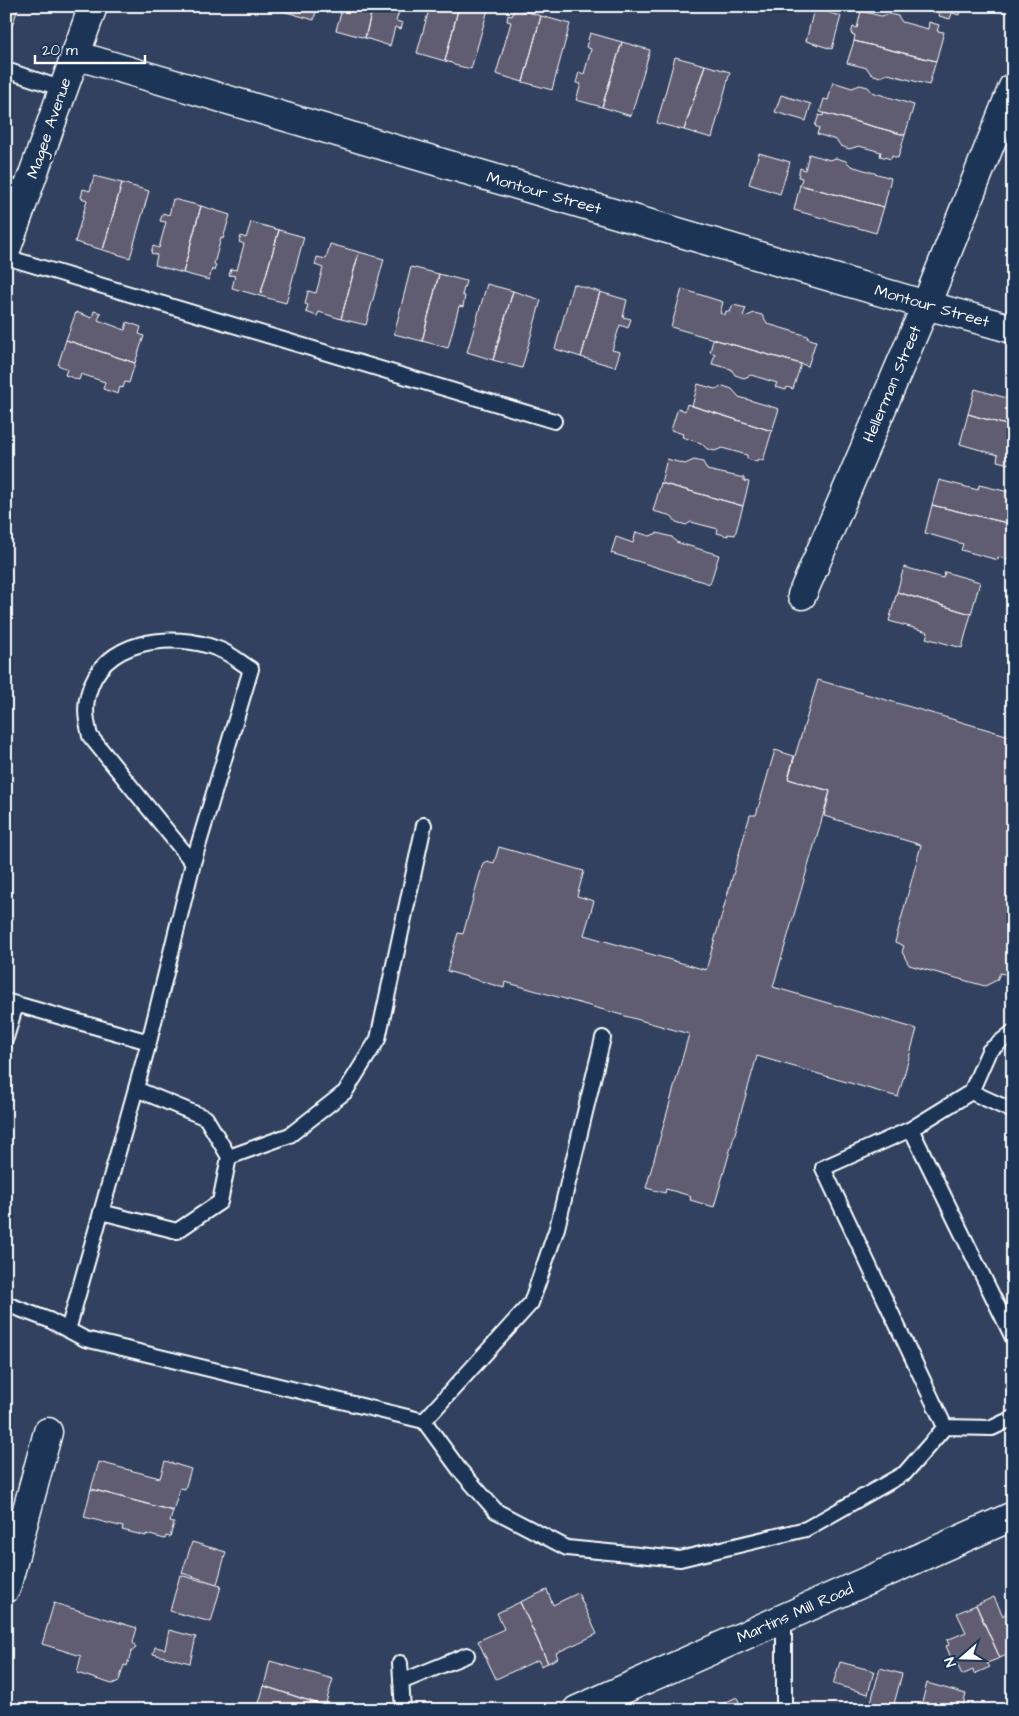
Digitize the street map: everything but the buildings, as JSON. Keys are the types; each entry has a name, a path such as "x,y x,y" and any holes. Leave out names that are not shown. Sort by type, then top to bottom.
{"street":[{"name":"Magee Avenue","path":"6,250 16,189 63,89 93,6"},
{"name":"Montour Street","path":"75,55 1013,329"},
{"name":"Hellerman Street","path":"802,595 926,305 1013,87"},
{"path":"6,1588 48,1432"},
{"name":"Martins Mill Road","path":"576,1710 1013,1516"}],"lane":[{"path":"6,70 63,89"},
{"path":"6,257 554,421"},
{"path":"68,1330 149,1042 193,863 251,669 219,649 184,640 147,643 127,648 109,660 95,676 88,695 86,716 90,736 193,863"},
{"path":"229,1157 290,1135 344,1092 378,1039 424,825"},
{"path":"6,1038 11,1002 149,1042"},
{"path":"945,1427 823,1168 911,1129 971,1092 989,1051 1013,1032"},
{"path":"424,1421 531,1303 557,1228 603,1038"},
{"path":"101,1212 177,1231 220,1202 229,1157 206,1118 136,1089"},
{"path":"971,1092 1013,1110"},
{"path":"911,1129 1013,1338"},
{"path":"6,1304 49,1320 85,1339 424,1421 459,1469 496,1510 567,1548 680,1559 806,1529 905,1473 945,1427"},
{"path":"945,1427 992,1428 1013,1418"},
{"path":"784,1618 784,1710"},
{"path":"401,1682 467,1656"},
{"path":"400,1663 403,1710"}]}
